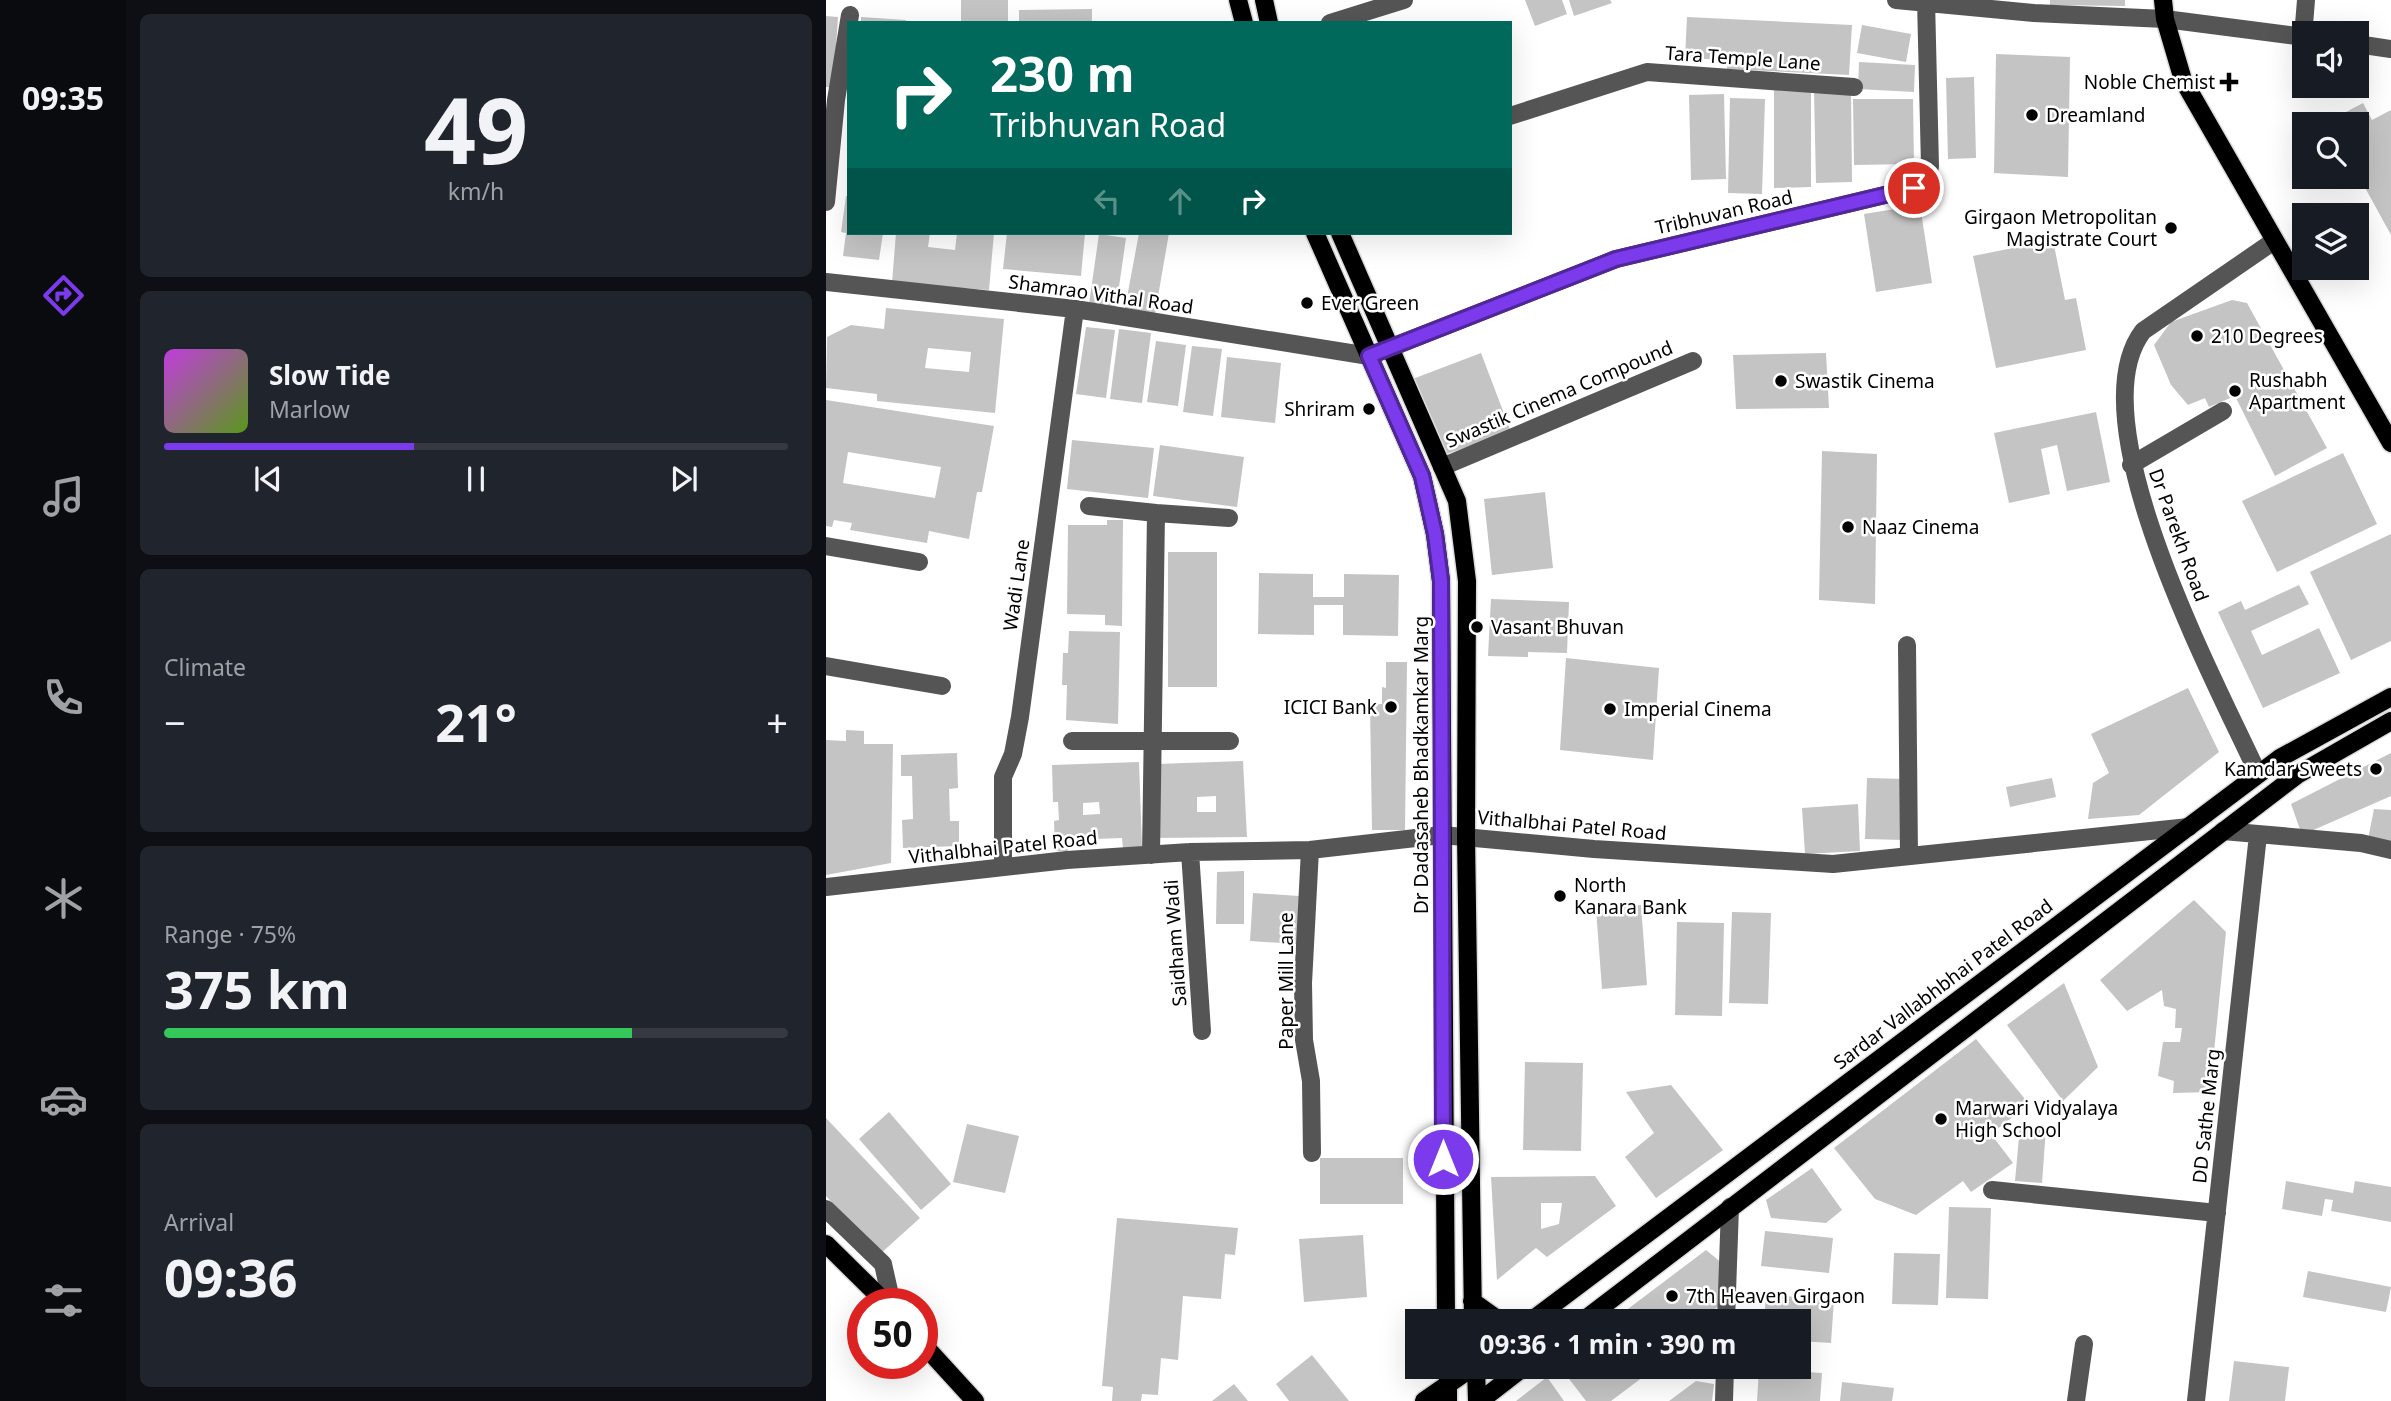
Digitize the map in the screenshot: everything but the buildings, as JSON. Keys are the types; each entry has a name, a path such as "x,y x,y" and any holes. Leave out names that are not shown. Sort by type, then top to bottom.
{"main road":[{"path":"1238,0 1243,21"},
{"path":"1264,0 1269,21"},
{"path":"2163,0 2165,19 2183,80 2391,443"},
{"name":"Dr Dadasaheb Bhadkamkar Marg","path":"1316,235 1422,476 1435,534 1441,581 1446,1309"},
{"path":"1326,258 1344,241 1457,501 1467,581 1466,836 1472,1309"},
{"name":"Sardar Vallabhbhai Patel Road","path":"1547,1309 2280,758 2391,697"},
{"path":"1598,1309 2297,775 2391,721"},
{"path":"826,1244 871,1288"},
{"path":"1472,1301 1483,1309"},
{"path":"938,1361 975,1401"},
{"path":"1476,1379 1479,1401"},
{"path":"1479,1401 1508,1379"},
{"path":"1424,1401 1448,1384"}],"street":[{"path":"1336,21 1404,0"},
{"path":"1896,0 2165,19 2292,35"},
{"path":"2305,21 2306,0"},
{"name":"Tribhuvan Road","path":"1369,356 1616,259 1914,188 1928,179 1930,166 1926,2"},
{"path":"849,21 850,15"},
{"path":"826,202 831,99 847,28"},
{"path":"2369,46 2391,49"},
{"name":"Tara Temple Lane","path":"1512,115 1647,72 1854,87"},
{"name":"Dr Parekh Road","path":"2258,774 2172,586 2131,465 2126,385 2131,346 2143,331 2274,241"},
{"name":"Shamrao Vithal Road","path":"826,282 1075,309 1369,356"},
{"name":"Wadi Lane","path":"1003,866 1003,777 1013,754 1020,717 1075,309"},
{"name":"Swastik Cinema Compound","path":"1442,467 1693,361"},
{"path":"2131,465 2223,411"},
{"path":"1089,506 1229,518"},
{"path":"1151,855 1156,513"},
{"path":"826,547 919,562"},
{"path":"1907,645 1909,856"},
{"path":"826,666 942,686"},
{"path":"1072,741 1230,741"},
{"name":"Vithalbhai Patel Road","path":"826,887 1003,866 1190,852 1310,850 1442,835 1594,849 1833,864 2189,827"},
{"path":"2223,831 2361,843 2391,850"},
{"name":"DD Sathe Marg","path":"2196,1401 2258,835"},
{"name":"Paper Mill Lane","path":"1310,850 1303,983 1304,1040 1311,1082 1312,1153"},
{"name":"Saidham Wadi","path":"1190,852 1202,1031"},
{"path":"1992,1190 2217,1213"},
{"path":"1726,1309 1730,1207"},
{"path":"826,1209 883,1264 888,1288"},
{"path":"2077,1401 2084,1344"},
{"path":"1724,1401 1725,1379"}],"place":[{"name":"Noble Chemist","path":"2229,82"},
{"name":"Dreamland","path":"2032,115"},
{"name":"Girgaon Metropolitan Magistrate Court","path":"2171,228"},
{"name":"Ever Green","path":"1307,303"},
{"name":"210 Degrees","path":"2197,336"},
{"name":"Swastik Cinema","path":"1781,381"},
{"name":"Rushabh Apartment","path":"2235,391"},
{"name":"Shriram","path":"1369,409"},
{"name":"Naaz Cinema","path":"1848,527"},
{"name":"Vasant Bhuvan","path":"1477,627"},
{"name":"ICICI Bank","path":"1391,707"},
{"name":"Imperial Cinema","path":"1610,709"},
{"name":"Kamdar Sweets","path":"2376,769"},
{"name":"North Kanara Bank","path":"1560,896"},
{"name":"Marwari Vidyalaya High School","path":"1941,1119"},
{"name":"7th Heaven Girgaon","path":"1672,1296"}],"route":[{"path":"1443,1159 1441,581 1435,534 1422,476 1369,356 1616,259 1914,188"}]}
